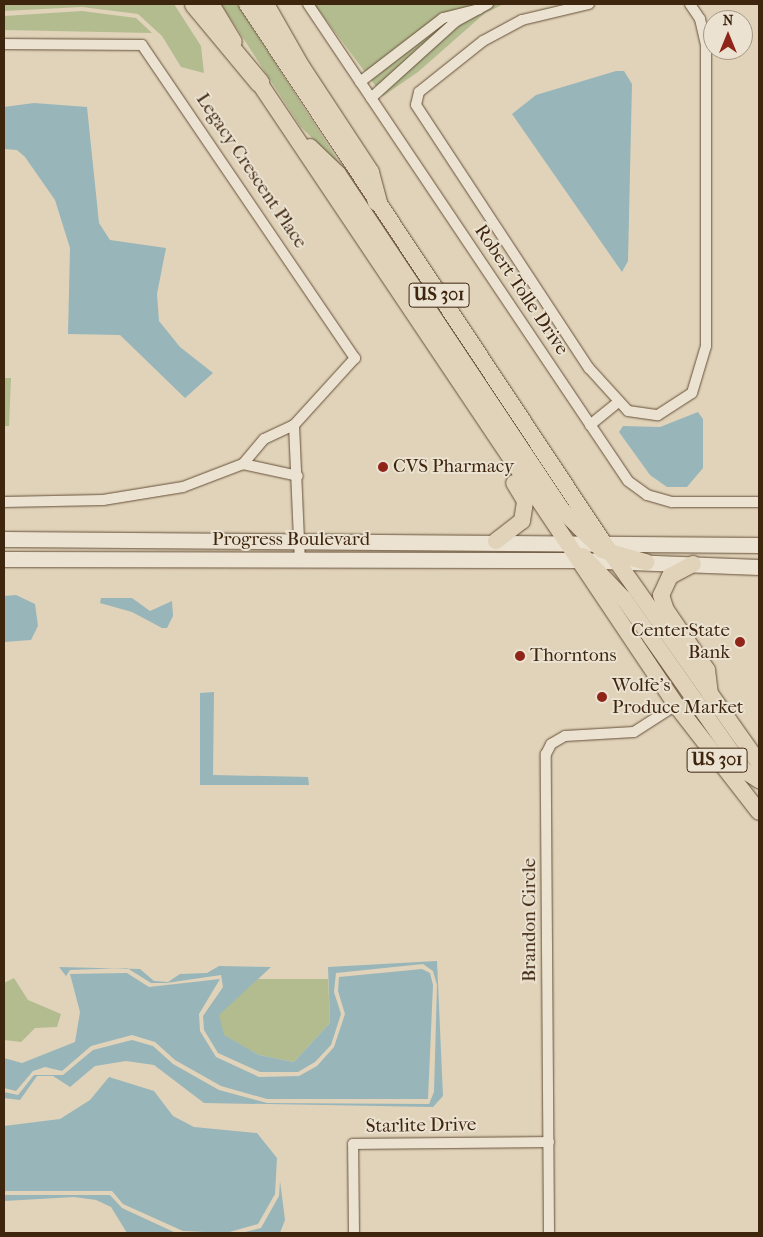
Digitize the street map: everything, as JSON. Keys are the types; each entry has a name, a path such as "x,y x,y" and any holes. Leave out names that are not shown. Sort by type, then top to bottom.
{"highway":[{"path":"194,4 259,82"},
{"path":"264,4 300,67 369,172 377,201"}],"main road":[{"name":"US 301","path":"211,4 288,126 566,542 583,560 676,705 759,812"},
{"name":"US 301","path":"247,4 606,550 759,763"},
{"path":"288,126 338,174 555,500 606,550 646,562 759,566"},
{"path":"385,272 398,308 525,501 522,520 496,541"},
{"name":"Progress Boulevard","path":"4,539 299,539 566,542 606,550"},
{"path":"64,559 82,548 250,544 262,539"},
{"path":"606,550 759,545"},
{"name":"Progress Boulevard","path":"4,559 583,560 606,550"},
{"path":"583,560 624,600 745,771 759,780"},
{"path":"693,564 670,576 661,595 666,610 707,670 710,697"}],"street":[{"name":"Robert Tolle Drive","path":"308,4 628,481 647,495 672,502 759,502"},
{"path":"588,4 522,20 483,41 419,92 416,105 617,403 645,414 658,415 676,407 692,392 706,346 706,45 700,19 690,4"},
{"path":"360,82 443,18 483,6"},
{"path":"371,98 455,22 483,6"},
{"name":"Legacy Crescent Place","path":"4,44 142,45 151,54 354,358 294,426 264,439 243,464 183,487 103,500 4,502"},
{"path":"590,425 617,403"},
{"path":"294,426 298,476 300,560"},
{"path":"243,464 298,476"},
{"name":"Brandon Circle","path":"549,1233 546,754 551,744 565,736 627,734 676,705"},
{"name":"Starlite Drive","path":"354,1233 353,1144 548,1142"}],"green space":[{"path":"4,4 174,4 201,46 204,73 181,67 162,36 138,14 82,7 4,11"},
{"path":"221,4 237,4 344,170 300,126"},
{"path":"314,4 504,4 485,13 418,72 383,96"},
{"path":"82,11 136,18 152,33 4,30 4,16"},
{"path":"4,378 11,378 9,426 4,426"},
{"path":"14,978 28,1000 61,1014 57,1027 35,1028 21,1042 4,1040 4,983"},
{"path":"257,979 328,979 330,1023 294,1062 259,1055 223,1035 218,1015"}],"water":[{"path":"616,71 624,71 632,84 628,261 622,272 512,114 536,95"},
{"path":"34,103 87,107 99,223 110,240 166,248 157,294 159,321 180,347 213,373 185,398 120,335 68,334 70,248 55,200 25,157 17,150 4,149 4,107"},
{"path":"698,412 703,419 703,468 687,487 667,487 650,475 619,432 623,426 660,427"},
{"path":"16,595 35,604 38,626 31,640 4,642 4,596"},
{"path":"101,598 132,598 150,611 172,601 173,616 167,628 162,628 132,612 100,603"},
{"path":"214,692 213,775 308,777 309,785 200,785 200,693"},
{"path":"437,961 443,1096 433,1107 204,1103 154,1065 126,1061 95,1066 70,1087 53,1076 37,1076 20,1100 4,1098 4,1092 18,1095 34,1075 63,1075 93,1050 132,1040 153,1046 173,1064 219,1090 267,1103 429,1104 434,1092 437,985 433,971 423,964 336,973 334,992 341,1014 331,1045 315,1062 298,1072 260,1072 218,1053 204,1030 203,1016 223,987 221,975 166,983 151,983 128,969 140,969 154,981 168,982 180,974 207,973 219,966 271,967 219,1015 224,1035 259,1055 294,1062 330,1023 328,967"},
{"path":"59,967 116,968 70,970 66,976"},
{"path":"422,969 430,973 433,985 428,1099 267,1099 221,1086 175,1060 155,1042 132,1035 91,1046 62,1071 45,1067 33,1071 16,1091 4,1088 4,1058 22,1063 75,1042 80,1012 70,974 127,973 149,987 220,979 199,1014 200,1031 216,1057 259,1077 299,1076 317,1066 334,1047 345,1014 338,991 339,977"},
{"path":"109,1077 154,1091 173,1116 194,1127 257,1133 277,1158 275,1194 258,1224 226,1233 183,1231 123,1204 112,1191 4,1191 4,1126 60,1119 90,1100"},
{"path":"280,1181 285,1220 280,1233 241,1233 261,1228 279,1196"},
{"path":"4,1195 110,1195 122,1208 176,1233 127,1233 111,1207 96,1200 74,1197 4,1201"}],"place":[{"name":"CVS Pharmacy","path":"383,467"},
{"name":"CenterState Bank","path":"740,642"},
{"name":"Thorntons","path":"520,656"},
{"name":"Wolfe's Produce Market","path":"602,697"}]}
